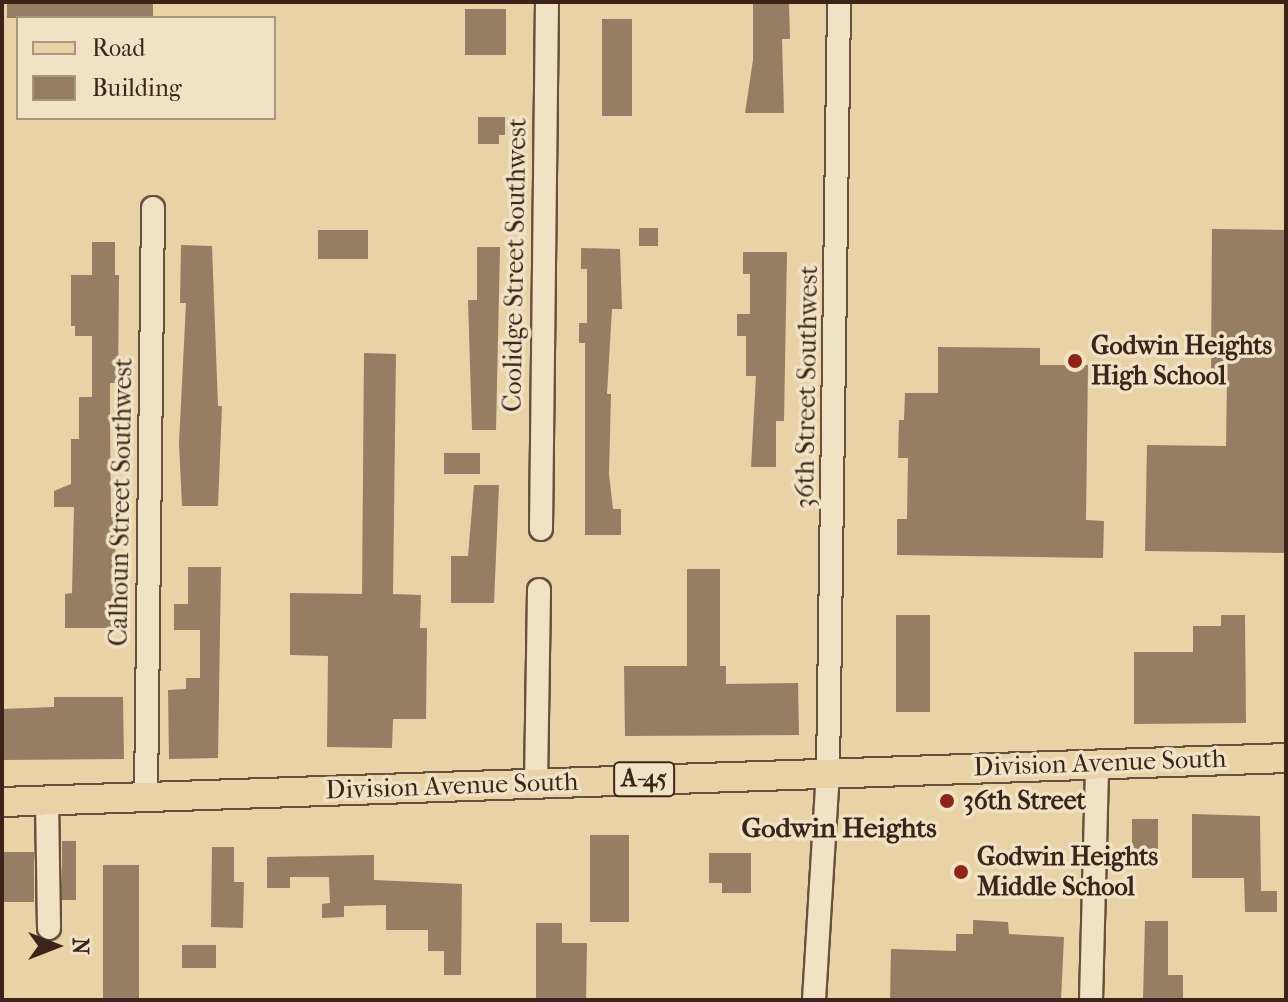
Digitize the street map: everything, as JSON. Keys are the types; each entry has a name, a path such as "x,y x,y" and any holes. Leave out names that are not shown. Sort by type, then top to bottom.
{"main road":[{"name":"Division Avenue South","path":"2,802 1286,758"}],"street":[{"name":"Coolidge Street Southwest","path":"541,529 547,2"},
{"name":"36th Street Southwest","path":"814,1000 828,772 839,2"},
{"name":"Calhoun Street Southwest","path":"146,797 153,208"},
{"path":"536,783 539,590"},
{"path":"1091,1000 1097,763"},
{"path":"47,800 49,928"}],"building":[{"path":"7,2 153,2 153,16 7,18"},
{"path":"753,2 789,2 790,39 782,39 784,113 745,113 753,60"},
{"path":"465,9 506,9 506,55 465,55"},
{"path":"602,19 632,19 632,116 602,116"},
{"path":"478,117 505,117 505,135 499,135 499,144 478,144"},
{"path":"639,228 658,228 658,246 639,246"},
{"path":"1212,229 1286,230 1286,553 1145,551 1147,445 1226,446 1227,378 1211,378"},
{"path":"318,230 368,230 368,259 318,259"},
{"path":"92,242 115,242 115,275 119,275 118,383 110,383 111,517 116,517 114,628 65,628 65,594 72,593 74,507 54,507 54,491 71,484 71,439 79,439 79,397 92,397 92,336 75,336 75,326 71,326 71,275 92,275"},
{"path":"181,245 212,246 218,406 222,406 218,506 182,506 179,443 186,303 180,303"},
{"path":"477,247 500,247 496,430 472,430 468,300 477,300"},
{"path":"581,248 620,249 622,309 612,309 607,394 611,394 609,474 613,509 621,509 621,535 585,535 585,343 579,343 579,323 587,323 587,269 581,269"},
{"path":"743,252 787,252 784,421 776,421 776,467 751,467 756,376 746,376 746,336 737,336 737,314 750,314 750,274 743,274"},
{"path":"938,347 1040,348 1040,365 1088,365 1086,520 1104,521 1103,558 897,555 897,519 907,519 908,458 898,458 899,420 904,420 905,393 938,393"},
{"path":"364,353 396,354 393,594 421,595 420,628 427,628 426,719 393,719 392,748 327,747 328,656 290,655 290,593 362,594"},
{"path":"444,453 480,453 480,474 444,474"},
{"path":"474,485 499,485 494,603 451,603 451,556 468,556"},
{"path":"188,567 221,567 218,758 169,759 168,690 186,689 186,678 200,678 200,630 174,630 174,604 188,604"},
{"path":"687,569 720,569 720,666 726,666 726,684 798,683 799,735 625,736 624,666 687,666"},
{"path":"896,615 930,615 930,712 896,712"},
{"path":"1221,615 1245,615 1246,723 1134,724 1134,652 1193,652 1193,626 1221,626"},
{"path":"54,697 123,697 124,759 2,760 2,709 54,707"},
{"path":"1192,814 1260,816 1261,891 1277,891 1277,912 1245,912 1244,878 1192,878"},
{"path":"1132,819 1158,819 1158,860 1132,860"},
{"path":"590,835 629,835 629,922 590,922"},
{"path":"62,841 76,841 76,900 62,900"},
{"path":"212,847 234,847 234,882 244,882 243,928 211,927"},
{"path":"2,852 34,852 34,902 2,902"},
{"path":"709,853 751,853 751,893 722,893 722,883 709,883"},
{"path":"374,855 374,880 462,884 461,975 444,975 444,951 428,951 428,930 386,930 386,905 344,906 344,917 322,918 322,904 330,903 329,877 290,877 290,888 267,888 267,857"},
{"path":"103,865 139,865 139,998 103,998"},
{"path":"973,920 1008,922 1009,934 1064,937 1061,1000 890,1000 891,949 956,951 956,934 973,934"},
{"path":"1145,921 1168,921 1168,975 1183,975 1183,1000 1143,1000"},
{"path":"536,923 562,923 562,943 587,943 586,1000 536,1000"},
{"path":"182,945 216,945 216,968 182,968"}],"place":[{"name":"Godwin Heights High School","path":"1075,361"},
{"name":"36th Street","path":"947,801"},
{"name":"Godwin Heights Middle School","path":"961,872"}],"district":[{"name":"Godwin Heights","path":"839,828"}]}
